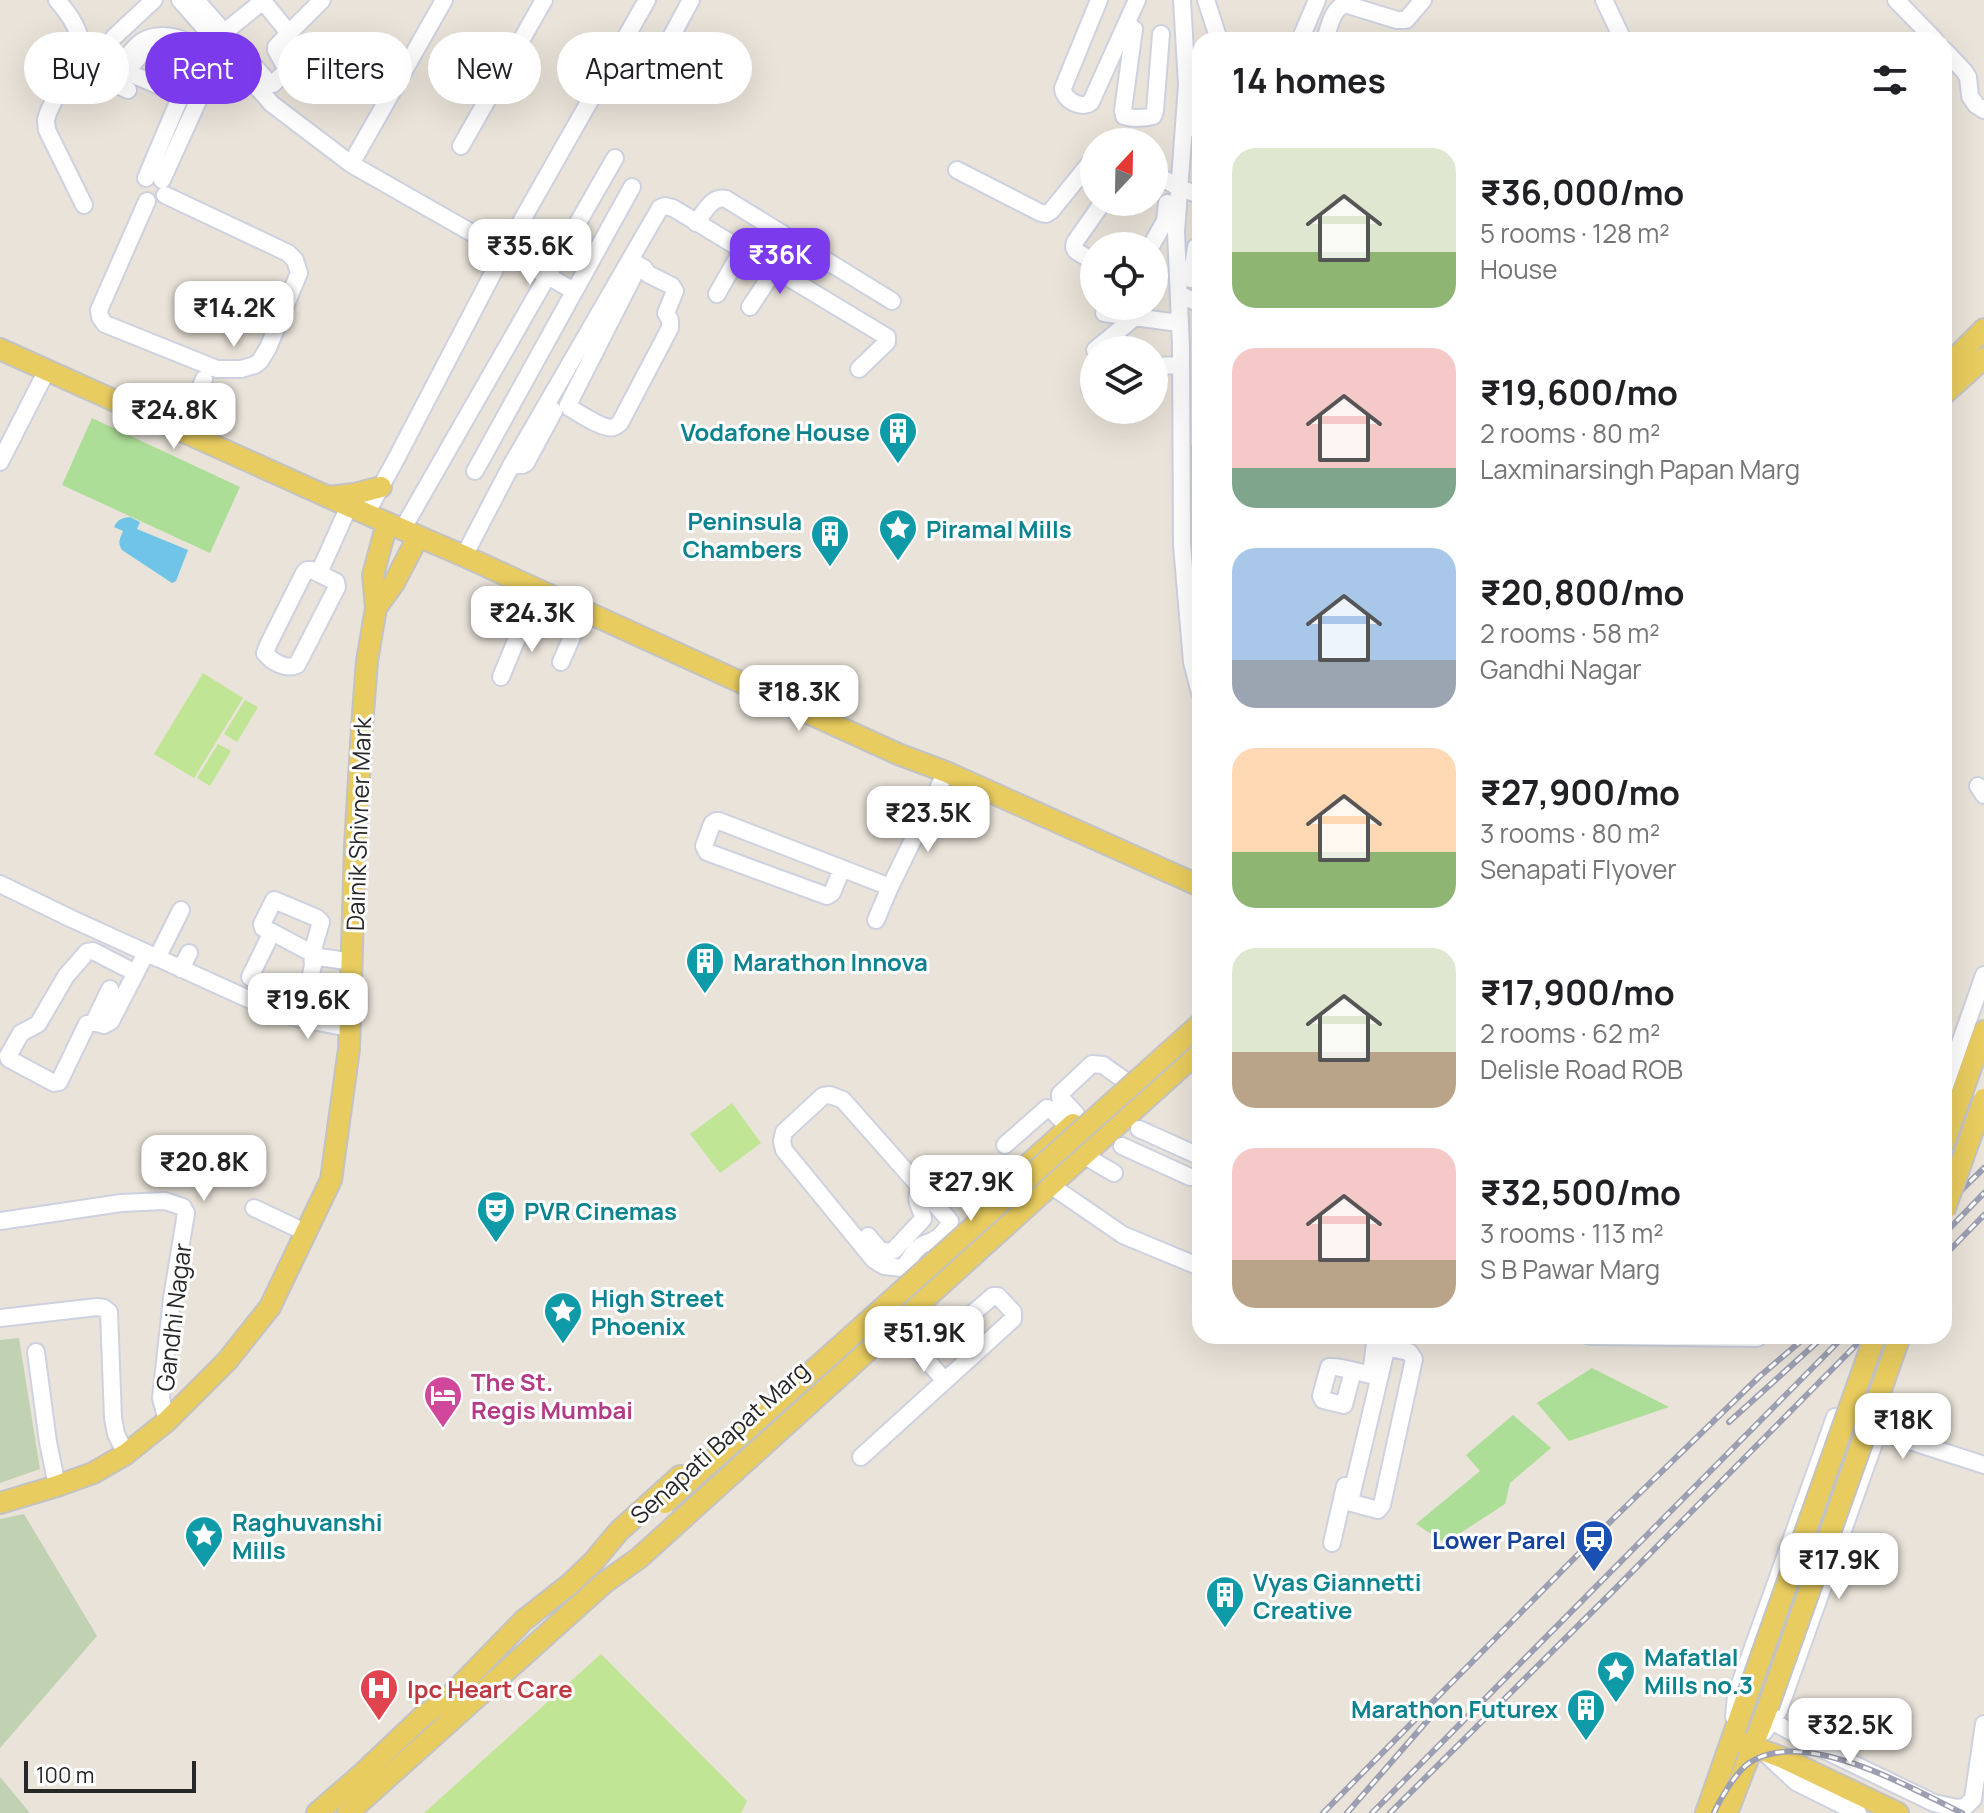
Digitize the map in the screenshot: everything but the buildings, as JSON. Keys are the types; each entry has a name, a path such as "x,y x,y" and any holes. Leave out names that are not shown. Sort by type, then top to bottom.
{"main road":[{"path":"1952,348 1984,319"},
{"path":"1952,361 1984,329"},
{"path":"1952,374 1984,343"},
{"path":"3,355 47,370 898,754 946,772 1192,882"},
{"path":"1952,387 1984,358"},
{"path":"328,497 381,487"},
{"path":"376,608 394,583 402,530"},
{"path":"376,608 373,575 402,530"},
{"name":"Dainik Shivner Mark","path":"0,1503 93,1473 126,1454 167,1421 227,1361 270,1307 331,1180 348,1062 362,727 367,661 376,608"},
{"name":"Senapati Bapat Marg","path":"317,1813 422,1717 448,1698 524,1620 593,1562 619,1531 872,1306 923,1252 1026,1166 1074,1119 1192,1021"},
{"path":"604,1583 624,1555 669,1507 1192,1031"},
{"path":"1952,1121 1984,1031"},
{"path":"593,1562 669,1507 1192,1042"},
{"name":"Senapati Bapat Marg","path":"348,1813 604,1583 639,1558 1192,1057"},
{"path":"1952,1189 1984,1099"},
{"path":"872,1306 870,1315 875,1322 884,1328 894,1327"},
{"path":"1706,1813 1872,1344"},
{"path":"1727,1813 1770,1714 1897,1344"},
{"path":"1732,1739 1783,1758 1898,1813"}],"street":[{"path":"57,0 68,12 78,32"},
{"path":"119,32 154,0"},
{"path":"180,0 272,104 351,164 574,291"},
{"path":"196,0 222,32"},
{"path":"290,32 322,0"},
{"path":"351,164 444,0"},
{"path":"461,146 544,0"},
{"path":"319,573 357,510 381,487 505,250 647,0"},
{"path":"674,32 691,0"},
{"path":"1099,0 1063,88 1066,97 1088,106 1130,28"},
{"path":"1137,0 1130,28 1123,110 1128,118 1153,116 1155,111 1161,34"},
{"path":"1182,0 1189,130 1171,198 1171,234 1189,278 1179,294 1179,323 1182,545 1192,662"},
{"path":"1206,0 1216,32"},
{"path":"1303,32 1317,0"},
{"path":"1328,32 1339,6 1345,4 1406,20 1423,0"},
{"path":"1604,0 1619,32"},
{"path":"1896,0 1927,32"},
{"path":"224,32 263,1 288,32"},
{"path":"1130,28 1183,37"},
{"path":"129,55 140,43 170,35 201,54 205,61 208,79 158,184"},
{"path":"129,70 146,53 168,49 180,55 191,72 158,184 161,200 147,201 142,196 142,183 158,184 288,253 295,260 299,273 268,348 255,365 241,369 217,369 105,324 100,317 99,310 147,201"},
{"path":"1952,58 1968,77 1969,93 1976,105 1984,110"},
{"path":"262,75 270,84 278,79"},
{"path":"1969,93 1984,80"},
{"path":"52,104 46,120 47,130 84,205"},
{"path":"402,530 615,158"},
{"path":"957,170 1046,214 1080,175"},
{"path":"475,471 632,187"},
{"path":"1027,194 1036,198 1046,214"},
{"path":"1171,198 1192,196"},
{"path":"1171,198 1192,202"},
{"path":"696,223 715,199 726,199 892,301"},
{"path":"464,556 512,464 660,208 673,208 887,337 887,342 859,369"},
{"path":"1171,234 1192,245"},
{"path":"1080,235 1074,247 1080,253"},
{"path":"717,294 742,250"},
{"path":"512,464 522,465 529,459 629,265 633,263 639,265 644,268 648,274 674,288 666,313 671,324 620,423 607,428 568,405 639,265"},
{"path":"750,307 775,269"},
{"path":"1179,294 1192,300"},
{"path":"1112,336 1131,320"},
{"path":"1157,320 1179,323"},
{"path":"1168,362 1181,365"},
{"path":"0,462 47,370"},
{"path":"182,430 204,379"},
{"path":"312,570 319,573 336,582 337,587 297,665 286,667 265,653 304,573 312,570"},
{"path":"501,677 537,590"},
{"path":"561,662 583,612"},
{"path":"876,920 946,772"},
{"path":"842,869 832,893 827,896 707,852 704,846 712,824 719,821 890,887"},
{"path":"0,884 138,958"},
{"path":"302,1019 313,965 312,953 320,919 274,900 263,928 272,932 312,953 319,957 353,962"},
{"path":"181,910 138,958 111,1021 104,1025 94,1022 87,1024 61,1080 57,1083 8,1057 21,1033 38,1024 66,976 87,952 93,951 138,958 181,969 277,1012 349,1028"},
{"path":"254,1001 260,984 250,977 272,932"},
{"path":"181,969 189,953"},
{"path":"1952,1066 1984,975"},
{"path":"94,1022 110,989"},
{"path":"1074,1119 1060,1094 1092,1064 1103,1065 1124,1080"},
{"path":"823,1096 843,1100 949,1219 951,1223 923,1252 903,1268 884,1266 874,1260 784,1150 784,1132 823,1096"},
{"path":"1005,1145 1047,1108 1074,1119"},
{"path":"1139,1129 1192,1153"},
{"path":"1122,1146 1190,1177"},
{"path":"1083,1155 1114,1173"},
{"path":"1026,1166 1123,1235 1192,1264"},
{"path":"856,1238 864,1233 880,1250 894,1250 923,1219 916,1198 922,1188"},
{"name":"Gandhi Nagar","path":"0,1221 121,1203 165,1201 183,1207 186,1213 172,1298 161,1398 167,1421"},
{"path":"254,1208 307,1233"},
{"path":"923,1252 952,1273"},
{"path":"861,1457 1013,1319 1013,1312 998,1296 993,1296 923,1356"},
{"path":"0,1318 97,1307 109,1312 113,1418 116,1434 126,1454"},
{"path":"894,1327 945,1381"},
{"path":"1332,1543 1354,1467 1375,1371 1376,1344"},
{"path":"1347,1496 1352,1503 1378,1510 1382,1505 1414,1356 1388,1348 1375,1371"},
{"path":"36,1352 57,1486"},
{"path":"1353,1371 1375,1371"},
{"path":"1732,1739 1736,1695 1835,1417 1984,1465"},
{"path":"1770,1714 1779,1710 1878,1432"},
{"path":"1770,1714 1820,1748 1934,1803 1957,1808 1965,1807 1973,1799 1984,1724"},
{"path":"1757,1748 1796,1782 1858,1813"}],"green space":[{"path":"92,418 240,487 210,553 62,485"},
{"path":"1188,443 1192,445 1192,628 1189,611"},
{"path":"203,673 243,698 194,778 154,754"},
{"path":"245,700 258,707 237,742 224,734"},
{"path":"218,744 231,751 210,786 197,778"},
{"path":"732,1103 761,1143 720,1173 690,1134"},
{"path":"19,1338 40,1469 0,1483 0,1340"},
{"path":"1592,1368 1669,1407 1569,1441 1537,1403"},
{"path":"1513,1415 1551,1448 1510,1483 1505,1504 1445,1543 1416,1524 1480,1471 1466,1455"},
{"path":"24,1514 97,1636 0,1748 0,1519"},
{"path":"601,1654 747,1801 741,1813 424,1813"},
{"path":"0,1777 30,1813 0,1813"}],"water":[{"path":"130,517 140,522 137,529 188,550 176,581 172,583 122,550 119,543 123,531 114,527 120,519"}],"railway":[{"path":"1952,1199 1984,1168"},
{"path":"1952,1226 1984,1193"},
{"path":"1952,1248 1984,1215"},
{"path":"1323,1813 1613,1519 1760,1376 1798,1344"},
{"path":"1729,1422 1815,1344"},
{"path":"1372,1813 1836,1344"},
{"path":"1390,1813 1857,1344"},
{"path":"1347,1813 1428,1720"},
{"path":"1714,1813 1724,1793 1749,1763 1772,1754 1798,1752 1857,1765 1962,1813"}],"place":[{"name":"Vodafone House","path":"898,465"},
{"name":"Piramal Mills","path":"898,562"},
{"name":"Peninsula Chambers","path":"830,568"},
{"name":"Marathon Innova","path":"705,995"},
{"name":"PVR Cinemas","path":"496,1244"},
{"name":"High Street Phoenix","path":"563,1345"},
{"name":"The St. Regis Mumbai","path":"443,1429"},
{"name":"Raghuvanshi Mills","path":"204,1569"},
{"name":"Lower Parel","path":"1594,1573"},
{"name":"Vyas Giannetti Creative","path":"1225,1629"},
{"name":"Mafatlal Mills no.3","path":"1616,1704"},
{"name":"Ipc Heart Care","path":"379,1722"},
{"name":"Marathon Futurex","path":"1586,1742"}]}
